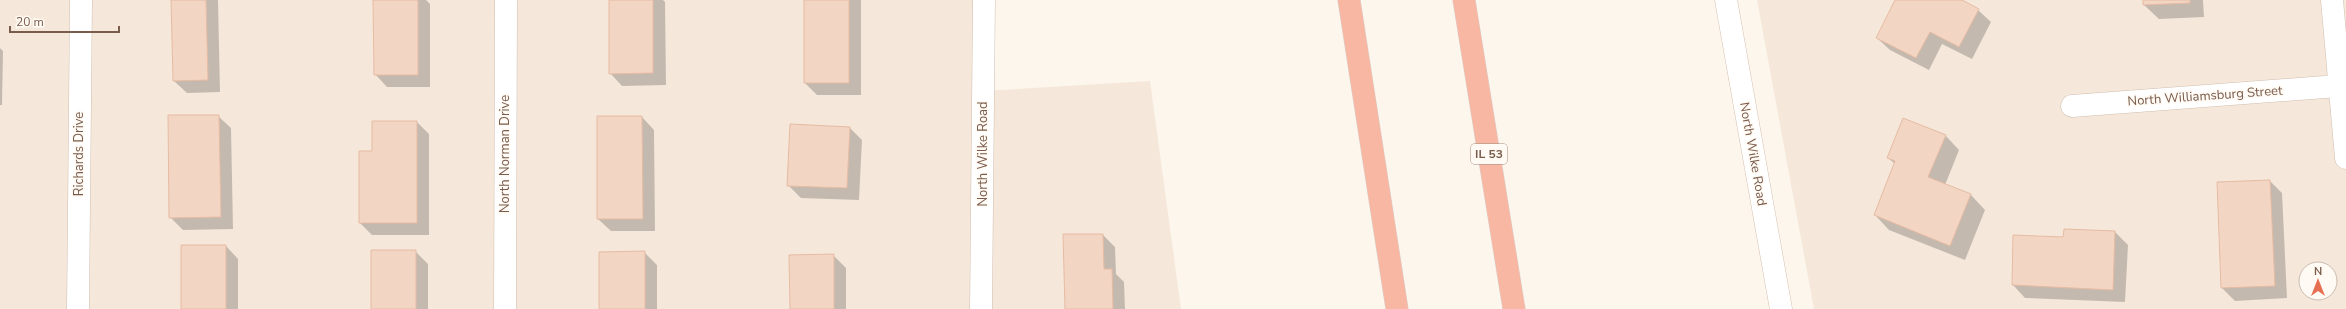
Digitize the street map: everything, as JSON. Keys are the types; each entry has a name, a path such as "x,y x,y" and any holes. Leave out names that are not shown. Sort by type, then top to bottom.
{"highway":[{"path":"1350,0 1397,309"},
{"name":"IL 53","path":"1464,0 1514,309"}],"street":[{"name":"Richards Drive","path":"78,309 81,0"},
{"name":"North Norman Drive","path":"505,309 506,0"},
{"name":"North Wilke Road","path":"981,309 984,0"},
{"name":"North Wilke Road","path":"1726,0 1781,309"},
{"path":"2332,0 2338,86 2346,158"},
{"name":"North Williamsburg Street","path":"2072,106 2338,86"}],"shaded area":[{"path":"0,0 984,0 983,91 1150,81 1181,309 0,309"},
{"path":"1757,0 2346,0 2346,309 1814,309"}],"building":[{"path":"171,0 206,0 208,80 173,81"},
{"path":"373,0 418,0 418,75 374,75"},
{"path":"609,0 653,0 653,73 609,74"},
{"path":"804,0 849,0 849,83 804,83"},
{"path":"1895,0 1962,0 1979,9 1959,47 1930,32 1916,58 1876,38"},
{"path":"2143,0 2190,0 2190,3 2143,5"},
{"path":"168,115 219,115 221,217 169,218"},
{"path":"597,116 642,116 643,219 597,219"},
{"path":"1903,118 1946,135 1928,177 1971,194 1950,246 1874,215 1895,161 1887,158"},
{"path":"372,121 417,121 417,223 359,223 359,151 372,151"},
{"path":"790,124 850,127 847,188 787,186"},
{"path":"2270,180 2275,286 2221,288 2217,182"},
{"path":"2064,229 2115,231 2113,290 2012,285 2013,235 2063,237"},
{"path":"1063,234 1103,234 1104,269 1112,269 1113,309 1065,309"},
{"path":"181,245 226,245 226,309 181,309"},
{"path":"371,250 416,250 416,309 371,309"},
{"path":"645,251 645,309 599,309 599,252"},
{"path":"834,254 834,309 790,309 789,255"}]}
